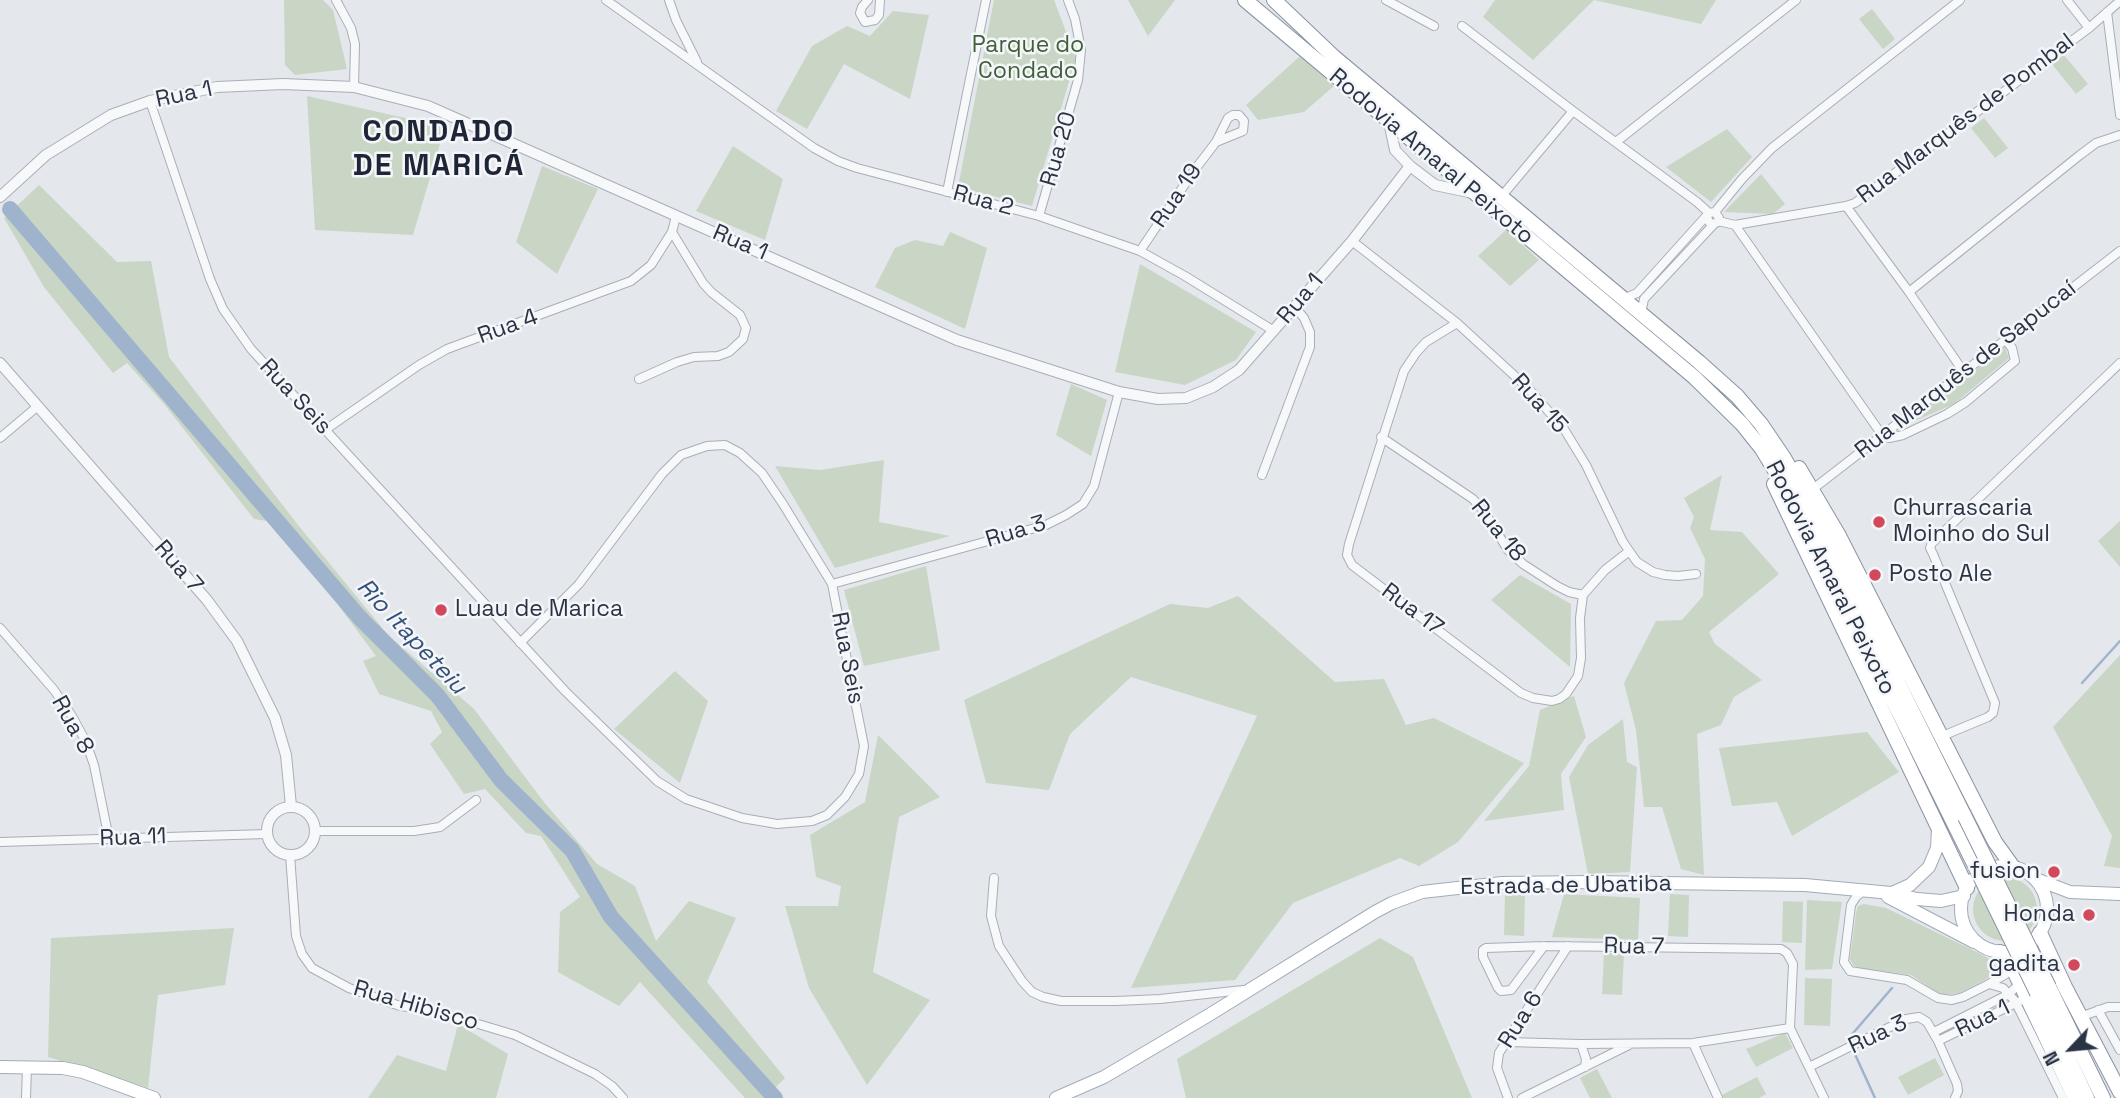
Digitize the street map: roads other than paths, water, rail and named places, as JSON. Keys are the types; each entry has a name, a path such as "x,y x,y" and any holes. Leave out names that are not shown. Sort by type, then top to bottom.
{"highway":[{"name":"Rodovia Amaral Peixoto","path":"1245,0 1685,370 1742,424 1772,463 1800,514 1959,820"},
{"name":"Rodovia Amaral Peixoto","path":"1274,0 1334,57 1721,381 1770,436 1818,520 1959,820 2033,996 2087,1098"},
{"path":"1742,424 1771,478 1938,825 1965,892"},
{"path":"1770,436 1813,489 1995,842 2013,867"},
{"path":"2040,933 2120,1092"},
{"path":"2000,952 2020,983 2033,996 2075,1098"},
{"name":"Rodovia Amaral Peixoto","path":"2033,996 2103,1098"}],"main road":[{"path":"1885,892 1910,885 1930,867 1937,848 1938,825"},
{"path":"2080,894 2063,899 2047,916 2040,933 2025,948 2008,953 1983,947 1976,942 1966,928 1961,912 1965,892 1983,872 1998,867 2013,867 2054,887 2080,894 2120,894"},
{"path":"2033,877 2043,889 2047,916"},
{"name":"Estrada de Ubatiba","path":"1056,1098 1104,1077 1384,908 1422,892 1502,883 1589,882 1805,885 1885,892 1941,901 1965,892"},
{"name":"Estrada de Ubatiba","path":"1885,892 1983,947"},
{"path":"0,1067 63,1068 83,1072 153,1098"}],"street":[{"path":"336,0 351,28 355,44 354,88"},
{"name":"Rua 2","path":"606,0 826,155 858,168 1039,216 1140,251 1274,331"},
{"name":"Rua 2","path":"669,0 698,64"},
{"path":"868,0 860,13 865,22 875,20 879,15 880,0"},
{"path":"947,192 986,0"},
{"name":"Rua 20","path":"1039,216 1079,80 1081,50 1068,0"},
{"path":"1386,0 1434,26"},
{"path":"1616,142 1796,0"},
{"path":"1641,314 1644,299 1742,179 1772,148 1960,0"},
{"path":"2067,0 2089,28"},
{"name":"Rua Marquês de Pombal","path":"1713,217 1735,225 1846,206 1865,197 2089,28 2120,1"},
{"path":"2107,12 2120,115"},
{"path":"1462,26 1697,202 1713,217"},
{"name":"Rua 1","path":"0,197 46,155 111,115 150,101 217,87 283,84 354,88 428,106 957,340 1119,392 1158,399 1186,398 1213,387 1239,370 1352,241 1410,166"},
{"name":"Rua Seis","path":"150,101 210,279 223,309 251,349 520,643 565,691 657,781 686,799 742,818 777,824 812,821 827,815 845,797 859,774 864,746 832,584 762,473 740,453 725,446 707,446 681,455 663,474 579,584 520,643"},
{"path":"1500,197 1573,111"},
{"path":"1389,122 1395,150 1410,166 1435,185 1473,193"},
{"path":"1909,292 2096,143 2120,135"},
{"name":"Rua 19","path":"1140,251 1216,142"},
{"path":"1846,206 1963,371"},
{"name":"Rua 4","path":"325,430 419,365 447,349 631,281 651,265 672,232 676,216"},
{"path":"1623,299 1637,293 1713,217"},
{"path":"1735,225 1882,435 1892,438 1903,435 1947,414 1973,396 2015,361 2012,348 2005,339"},
{"path":"639,379 677,362 729,352 743,339 746,328 740,315 703,283 672,232"},
{"name":"Rua 15","path":"1352,241 1457,323 1529,389 1564,429 1586,465 1628,552 1637,562 1653,572 1678,576 1696,574"},
{"name":"Rua Marquês de Sapucaí","path":"1813,489 2120,251"},
{"path":"1262,475 1310,347 1310,332 1304,318 1294,306"},
{"name":"Rua 17","path":"1457,323 1426,342 1404,371 1381,437 1348,549 1349,560 1358,570 1521,693 1544,701 1559,699 1578,676 1583,595"},
{"name":"Rua 7","path":"0,363 207,600 237,641 275,718 286,755 291,806"},
{"path":"1940,737 1988,717 1993,713 1995,703 1930,548 1931,543 2120,363"},
{"name":"Rua 3","path":"832,584 1046,525 1083,504 1094,486 1119,392"},
{"path":"0,438 38,407"},
{"name":"Rua 18","path":"1381,437 1473,499 1508,550 1523,564 1557,586 1583,595"},
{"path":"1583,595 1605,570 1628,552"},
{"name":"Rua 8","path":"0,628 54,690 86,742 94,765 109,839"},
{"path":"315,831 414,831 440,827 476,800"},
{"path":"291,806 308,813 315,831 311,845 306,850 290,855 275,849 267,834 268,823 273,815 281,808 291,806"},
{"name":"Rua 11","path":"0,842 267,834"},
{"name":"Rua Hibisco","path":"290,855 296,936 302,954 312,968 349,988 397,1005 448,1015 515,1035 595,1074 612,1086 622,1098"},
{"path":"994,878 991,916 999,946 1031,992 1043,998 1061,1001 1138,1000 1250,989"},
{"path":"1864,890 1851,905 1844,957 1848,970 1907,980 1938,998 1948,1000 1989,985 2012,967"},
{"name":"Rua 7","path":"1545,946 1515,985 1507,991 1501,991 1495,984 1483,957 1483,950 1486,948 1545,946 1781,949 1790,956 1793,964 1790,1028"},
{"name":"Rua 6","path":"1508,1098 1497,1068 1499,1053 1568,946"},
{"name":"Rua 1","path":"1936,1037 2009,994 2020,983"},
{"path":"1989,985 2000,986 2009,994 2033,996 2063,1098"},
{"name":"Rua 1","path":"1936,1037 2033,996"},
{"path":"2080,1017 2098,1010 2120,1007"},
{"path":"2098,1010 2120,1049"},
{"name":"Rua 3","path":"1809,1067 1913,1017 1927,1022 1936,1037"},
{"path":"1516,1027 1526,1042"},
{"path":"1507,1042 1693,1043 1790,1028 1824,1098"},
{"path":"1936,1037 1957,1084 1955,1098"},
{"path":"1693,1043 1718,1098"},
{"path":"1581,1044 1586,1059 1585,1067"},
{"path":"1522,1098 1632,1044"},
{"path":"26,1098 27,1067"}],"waterway":[{"name":"Rio Itapeteiu","path":"10,209 360,618 438,696 501,780 572,850 611,917 775,1098"},
{"path":"2082,683 2120,641"},
{"path":"1875,1098 1848,1039 1892,988"}],"place":[{"name":"Churrascaria Moinho do Sul","path":"1879,522"},
{"name":"Posto Ale","path":"1875,575"},
{"name":"Luau de Marica","path":"441,610"},
{"name":"fusion","path":"2054,872"},
{"name":"Honda","path":"2089,915"},
{"name":"gadita","path":"2074,965"}],"district":[{"name":"CONDADO DE MARICÁ","path":"439,150"}],"park label":[{"name":"Parque do Condado","path":"1028,59"}]}
